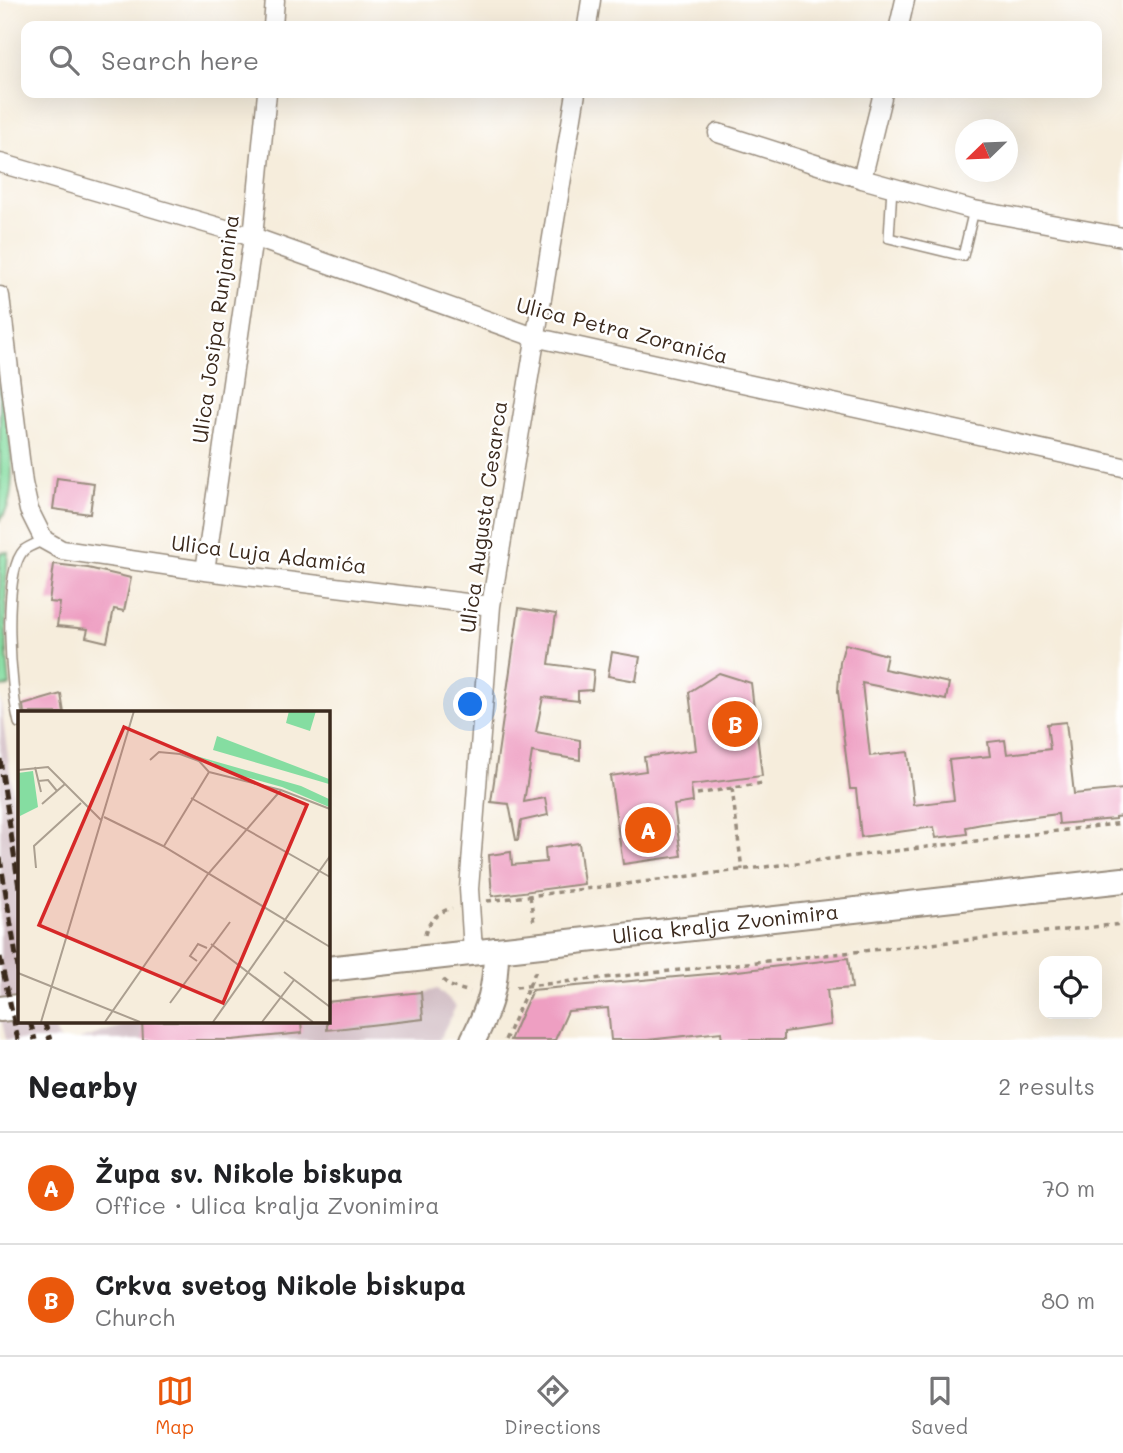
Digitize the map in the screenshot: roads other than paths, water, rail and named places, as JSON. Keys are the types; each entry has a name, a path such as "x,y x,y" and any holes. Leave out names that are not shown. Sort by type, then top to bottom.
{"main road":[{"name":"Ulica kralja Zvonimira","path":"329,969 1123,880"},
{"path":"473,1040 490,1006 496,978 485,951"},
{"path":"0,1009 18,1007"}],"street":[{"path":"273,21 275,0"},
{"path":"588,21 592,0"},
{"path":"900,21 905,0"},
{"name":"Ulica Josipa Runjanina","path":"205,571 253,237 267,98"},
{"name":"Ulica Augusta Cesarca","path":"485,951 470,903 469,889 491,606 575,98"},
{"path":"862,179 882,98"},
{"path":"718,133 974,211 1123,237"},
{"name":"Ulica Petra Zoranića","path":"0,163 253,237 534,337 1123,467"},
{"path":"0,296 23,483 29,510 44,540"},
{"name":"Ulica Luja Adamića","path":"44,540 62,550 205,571 491,606"}],"lane":[{"path":"892,187 889,238 963,256 974,211"},
{"path":"18,715 9,608 18,562 24,550 44,540"}],"railway":[{"path":"0,759 18,881"},
{"path":"0,858 18,968"},
{"path":"0,957 18,1040"},
{"path":"31,1023 35,1040"},
{"path":"45,1023 50,1040"}],"place":[{"name":"Crkva svetog Nikole biskupa","path":"735,724"},
{"name":"Župa sv. Nikole biskupa","path":"648,830"}]}
